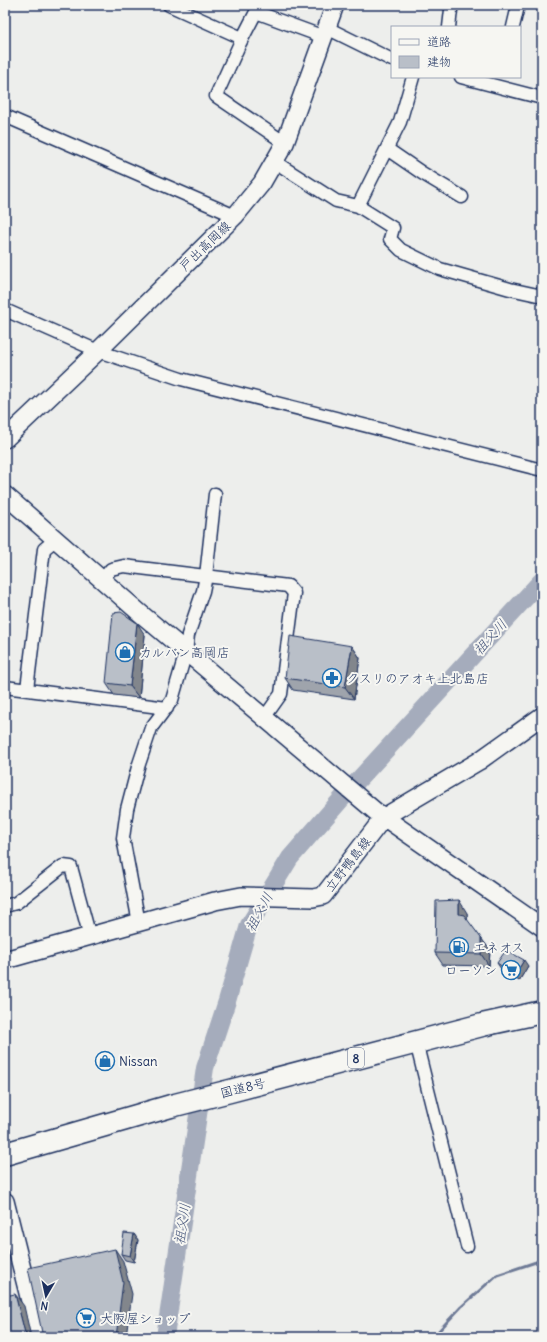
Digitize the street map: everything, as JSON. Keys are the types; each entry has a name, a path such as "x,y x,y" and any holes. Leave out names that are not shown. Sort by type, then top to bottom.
{"highway":[{"name":"国道8号","path":"482,1025 542,1005"},
{"name":"国道8号","path":"5,1154 171,1106 482,1025 542,1012"}],"main road":[{"name":"戸出高岡線","path":"5,439 98,351 235,216 262,183 284,143 336,5"},
{"path":"5,495 55,540 186,652 380,814 542,927"},
{"name":"立野鴨島線","path":"5,960 139,924 215,901 241,896 314,898 323,896 380,814 479,761 542,716"},
{"path":"5,1201 39,1337"}],"street":[{"path":"169,5 242,38"},
{"path":"514,26 518,5"},
{"path":"449,26 451,10"},
{"path":"284,143 216,96 242,38 256,12 326,33 391,60"},
{"path":"358,206 400,122 413,78"},
{"path":"469,78 500,82 542,98"},
{"path":"5,116 235,216"},
{"path":"387,149 422,173 462,197"},
{"path":"274,162 336,201 358,206 393,228 390,239 401,250 440,269 510,289 542,296"},
{"path":"5,310 98,351 181,379 542,470"},
{"path":"139,924 123,838 128,809 138,766 151,728 172,700 186,652 188,635 204,591 215,494"},
{"path":"27,689 44,549 55,540"},
{"path":"102,580 111,569 124,566 283,584 288,586 294,593 281,694 264,718"},
{"path":"5,687 167,708"},
{"path":"5,906 16,903 63,866 71,867 90,937"},
{"path":"416,1042 468,1246"}],"building":[{"path":"121,612 137,623 130,686 106,683 113,613"},
{"path":"290,636 352,646 345,687 285,678"},
{"path":"459,900 459,914 464,915 481,938 481,954 435,953 436,901"},
{"path":"506,950 524,960 515,975 497,963"},
{"path":"124,1233 134,1234 130,1256 121,1254"},
{"name":"大阪屋ショップ","path":"115,1249 123,1282 116,1337 43,1337 28,1268"},
{"path":"15,1294 26,1337 5,1337 5,1296"}],"waterway":[{"name":"祖父川","path":"165,1337 205,1068 227,1001 249,925 290,858 351,788 542,580"},
{"path":"433,1337 461,1307 497,1275 542,1260"}],"place":[{"name":"カルバン高岡店","path":"125,652"},
{"name":"クスリのアオキ上北島店","path":"332,678"},
{"name":"エネオス","path":"459,947"},
{"name":"ローソン","path":"511,970"},
{"name":"Nissan","path":"105,1061"},
{"name":"大阪屋ショップ","path":"86,1318"}]}
